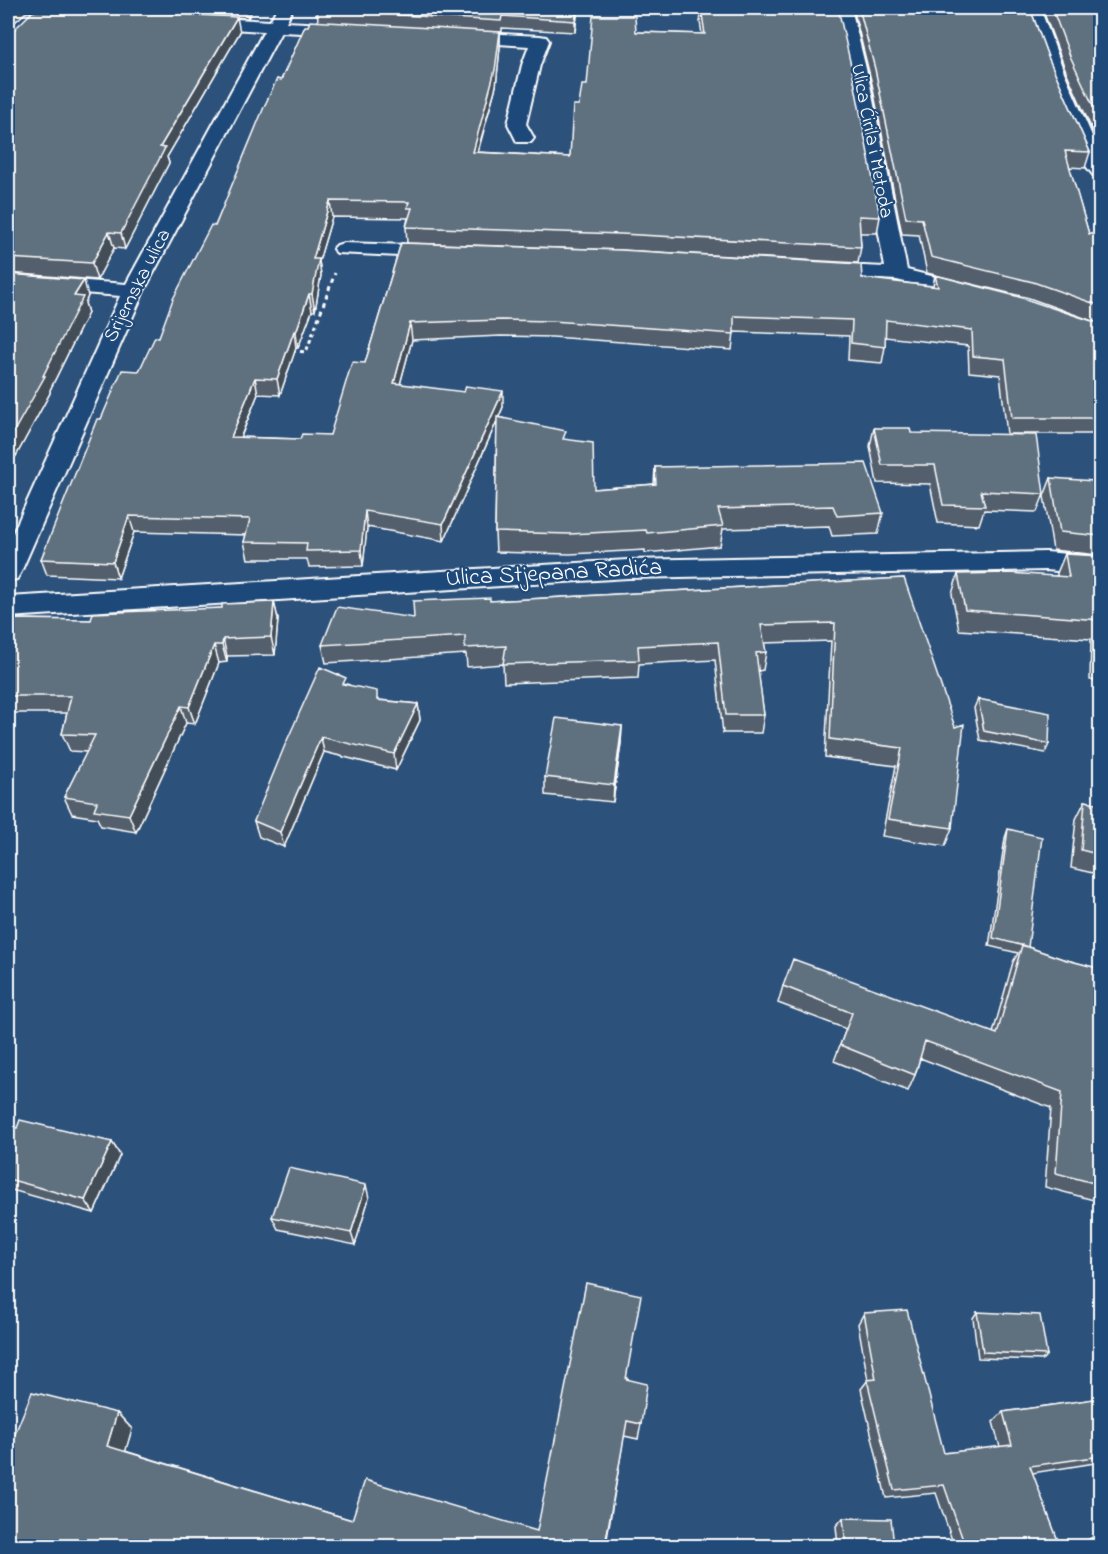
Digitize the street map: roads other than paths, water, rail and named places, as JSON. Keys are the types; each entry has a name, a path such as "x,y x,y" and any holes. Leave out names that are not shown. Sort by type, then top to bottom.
{"street":[{"name":"Ulica Ćirila i Metoda","path":"843,8 861,85 897,274"},
{"path":"1032,8 1055,72 1096,166 1101,171"},
{"path":"182,21 280,17 367,31"},
{"name":"Srijemska ulica","path":"8,572 133,291 280,17"},
{"path":"436,35 540,42 531,65 517,124 524,138"},
{"path":"344,249 464,253"},
{"path":"805,269 897,274 987,297"},
{"path":"8,281 133,291"},
{"name":"Ulica Stjepana Radića","path":"8,606 628,569 1046,561 1101,566"}]}
